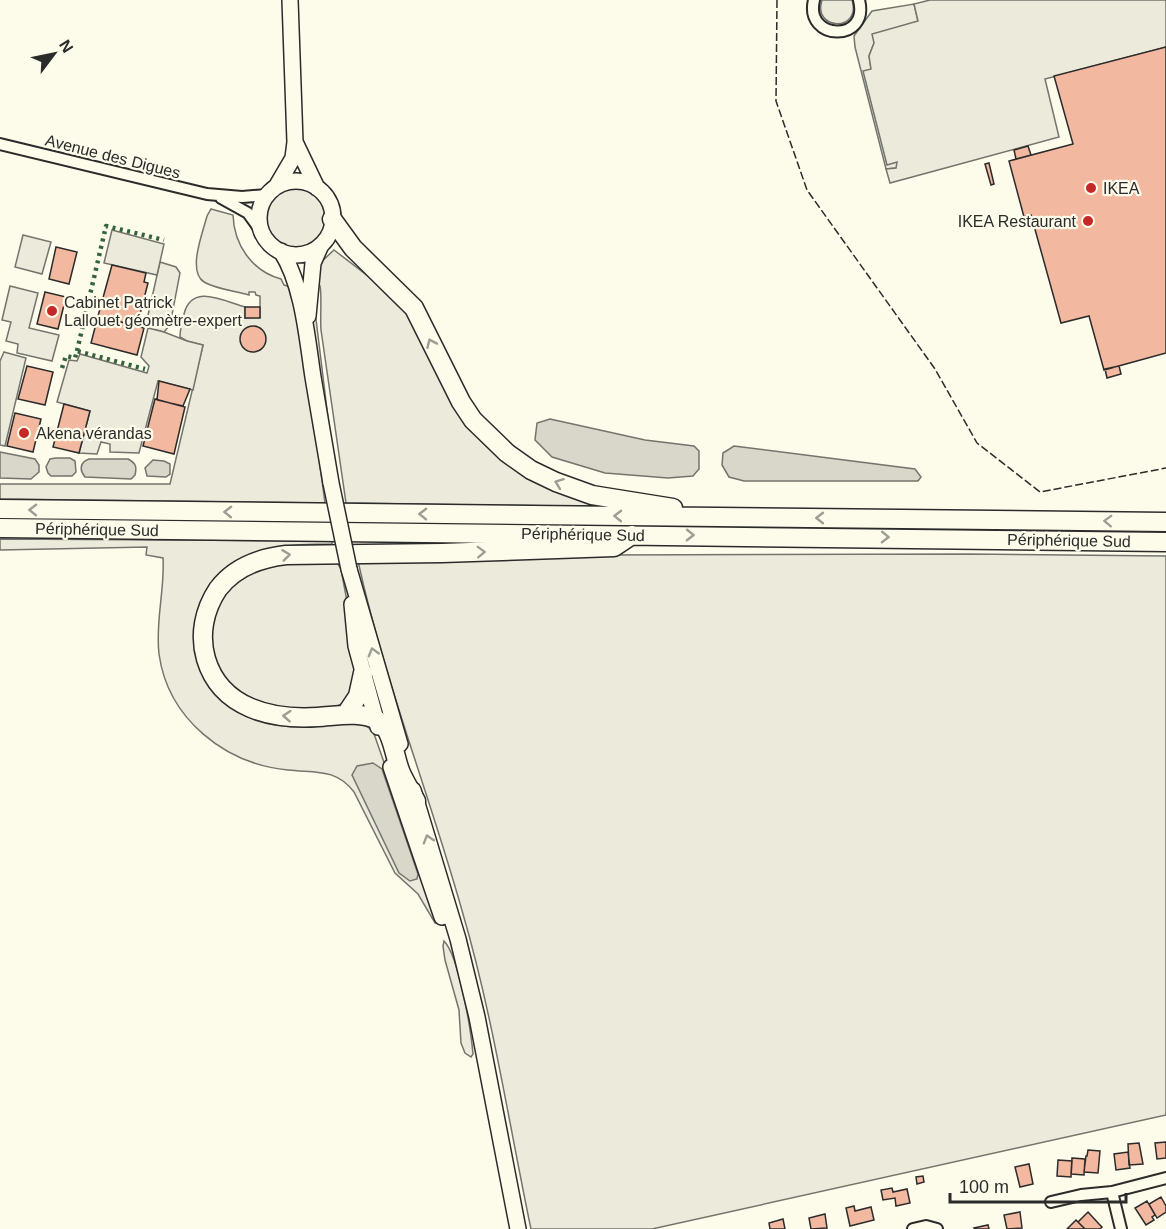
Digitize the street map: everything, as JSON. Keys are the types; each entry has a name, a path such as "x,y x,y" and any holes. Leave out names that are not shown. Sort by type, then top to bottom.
{"highway":[{"path":"333,219 353,248 414,308 461,402 473,420 507,453 540,474 592,495 718,517"},
{"name":"Périphérique Sud","path":"0,510 1166,522"},
{"name":"Périphérique Sud","path":"0,528 1166,542"},
{"path":"416,801 401,773 386,727 376,719 346,714 315,717 268,714 239,703 220,686 207,663 203,645 203,628 211,601 230,577 254,562 285,555 442,553 614,547 632,535"},
{"path":"346,714 358,696 363,673"}],"main road":[{"path":"290,0 295,142 293,158 262,204 259,215 260,225 270,244 281,251 304,254 321,245"},
{"path":"295,142 317,188"},
{"path":"272,191 285,183 306,182 317,188 327,198 331,207 333,219 330,232 313,263 307,334"},
{"path":"281,251 287,260 295,285 307,334 331,483 349,569 458,939 477,1017 518,1229"},
{"path":"349,569 356,646 376,719 421,858 477,1017"}],"street":[{"path":"814,0 813,10 816,19 826,29 836,32 849,29 856,23 861,11 859,0"},
{"name":"Avenue des Digues","path":"0,144 219,196"},
{"path":"219,196 242,197 272,191"},
{"path":"219,196 248,213 264,235"},
{"path":"1051,1202 1081,1195 1112,1192 1166,1178"},
{"path":"1112,1192 1121,1229"},
{"path":"913,1229 926,1226 938,1229"}],"shaded area":[{"path":"822,0 852,0 853,10 850,18 837,24 830,22 824,18 821,10"},
{"path":"930,0 1166,0 1166,47 1045,79 1059,137 890,183 886,169 896,168 897,162 887,165 863,71 871,69 869,56 874,43 872,34 918,21 914,4"},
{"path":"914,4 918,21 874,43 869,56 887,164 897,162 898,166 886,169 854,36 872,11"},
{"path":"296,186 318,195 327,217 318,239 296,248 274,239 265,217 274,195"},
{"path":"211,209 233,215 237,237 246,255 261,270 281,279 284,285 291,287 311,399 325,503 0,499 0,484 170,484 203,345 180,337 188,305 194,299 201,297 218,298 245,307 245,318 260,317 260,296 255,292 249,292 249,295 220,288 204,282 199,277 196,261 207,216"},
{"path":"112,230 164,244 157,275 104,263"},
{"path":"23,235 51,242 42,274 15,267"},
{"path":"334,250 394,296 410,314 503,458 620,507 346,503 321,330 321,289 320,286 315,285 319,264"},
{"path":"160,262 176,267 180,273 170,325 164,332 148,328 146,324"},
{"path":"10,286 38,293 29,328 59,335 52,361 17,353 18,344 6,341 11,322 2,320"},
{"path":"312,310 315,311 335,475 313,329"},
{"path":"148,328 203,345 193,390 158,381 139,453 110,452 110,444 101,442 97,454 79,453 90,411 57,402 69,360 77,361 80,354 147,373 149,366 141,357"},
{"path":"4,352 26,358 5,446 0,445 0,361"},
{"path":"550,419 645,440 694,446 699,451 699,469 693,476 668,478 605,473 552,457 535,440 537,423"},
{"path":"734,446 915,469 921,477 918,481 744,481 729,477 722,465 723,453"},
{"path":"0,452 35,459 39,465 39,472 31,479 0,478"},
{"path":"70,458 75,461 76,472 72,476 51,476 46,467 50,459"},
{"path":"89,459 128,459 135,466 135,475 131,479 85,477 81,466"},
{"path":"153,460 170,464 170,474 166,477 147,476 145,468"},
{"path":"0,539 332,541 332,544 291,545 265,550 240,559 221,571 210,584 199,607 194,633 197,660 203,676 214,691 235,709 256,721 294,727 350,722 366,726 373,731 440,922 435,923 418,894 395,873 354,792 347,784 324,773 265,766 243,758 222,748 187,718 174,699 159,654 158,630 163,558 146,555 147,547 0,550"},
{"path":"601,555 1166,556 1166,1115 652,1229 531,1229 492,1031 474,953 394,694 358,561"},
{"path":"334,558 341,569 353,634 355,669 349,696 335,707 301,710 266,706 242,696 223,677 214,660 210,643 210,626 223,595 235,582 266,564 290,560"},
{"path":"373,763 382,769 418,874 417,879 410,881 399,873 352,775 357,766"},
{"path":"444,941 455,962 459,977 472,1043 471,1057 465,1053 461,1043 459,1010 445,960"}],"building":[{"name":"IKEA","path":"1166,47 1166,353 1104,370 1089,316 1061,323 1031,215 1024,217 1009,161 1073,144 1054,76"},
{"path":"1028,146 1031,155 1016,159 1014,150"},
{"path":"989,163 994,184 991,185 985,164"},
{"path":"56,247 77,252 69,284 49,279"},
{"path":"112,265 146,273 144,282 148,283 139,318 135,317 133,325 98,316"},
{"name":"Cabinet Patrick Lallouet géomètre-expert","path":"45,292 66,297 58,329 37,324"},
{"path":"245,307 260,307 260,318 245,318"},
{"path":"98,316 144,328 137,355 91,343"},
{"path":"253,326 262,330 266,339 262,348 253,352 244,348 240,339 244,330"},
{"path":"27,366 53,372 45,405 18,399"},
{"path":"1119,366 1121,374 1107,378 1105,369"},
{"path":"159,381 190,389 183,406 157,400"},
{"path":"155,399 185,407 174,454 143,446"},
{"path":"64,404 90,411 79,453 53,447"},
{"name":"Akena vérandas","path":"15,413 41,419 33,452 7,446"},
{"path":"1166,1142 1166,1158 1157,1159 1155,1143"},
{"path":"1139,1143 1143,1164 1129,1165 1128,1144"},
{"path":"1088,1150 1100,1151 1098,1173 1084,1172"},
{"path":"1128,1152 1130,1168 1116,1170 1114,1154"},
{"path":"1072,1158 1085,1159 1084,1175 1071,1174"},
{"path":"1058,1160 1072,1161 1071,1177 1057,1176"},
{"path":"1029,1164 1033,1184 1020,1187 1015,1167"},
{"path":"923,1176 924,1182 917,1184 916,1177"},
{"path":"892,1188 893,1192 907,1189 910,1203 896,1206 895,1198 883,1200 881,1190"},
{"path":"1161,1197 1166,1206 1166,1212 1157,1218 1149,1204"},
{"path":"1147,1201 1155,1215 1152,1217 1154,1220 1146,1225 1135,1208"},
{"path":"854,1206 855,1211 871,1207 874,1220 850,1226 846,1208"},
{"path":"1020,1212 1022,1228 1007,1229 1004,1215"},
{"path":"1088,1212 1102,1227 1100,1229 1085,1229 1078,1222"},
{"path":"825,1214 827,1228 811,1229 809,1218"},
{"path":"783,1219 785,1229 770,1229 769,1223"},
{"path":"1076,1220 1085,1229 1067,1229"},
{"path":"988,1225 989,1229 974,1228"}],"hedge":[{"path":"77,351 106,226 164,240"},
{"path":"62,368 66,356 75,358 77,351 145,369"}],"fence":[{"path":"777,0 776,101 807,190 935,369 977,443 1040,492 1166,468"}],"place":[{"name":"IKEA","path":"1091,188"},
{"name":"IKEA Restaurant","path":"1088,221"},
{"name":"Cabinet Patrick Lallouet géomètre-expert","path":"52,311"},
{"name":"Akena vérandas","path":"24,433"}]}
